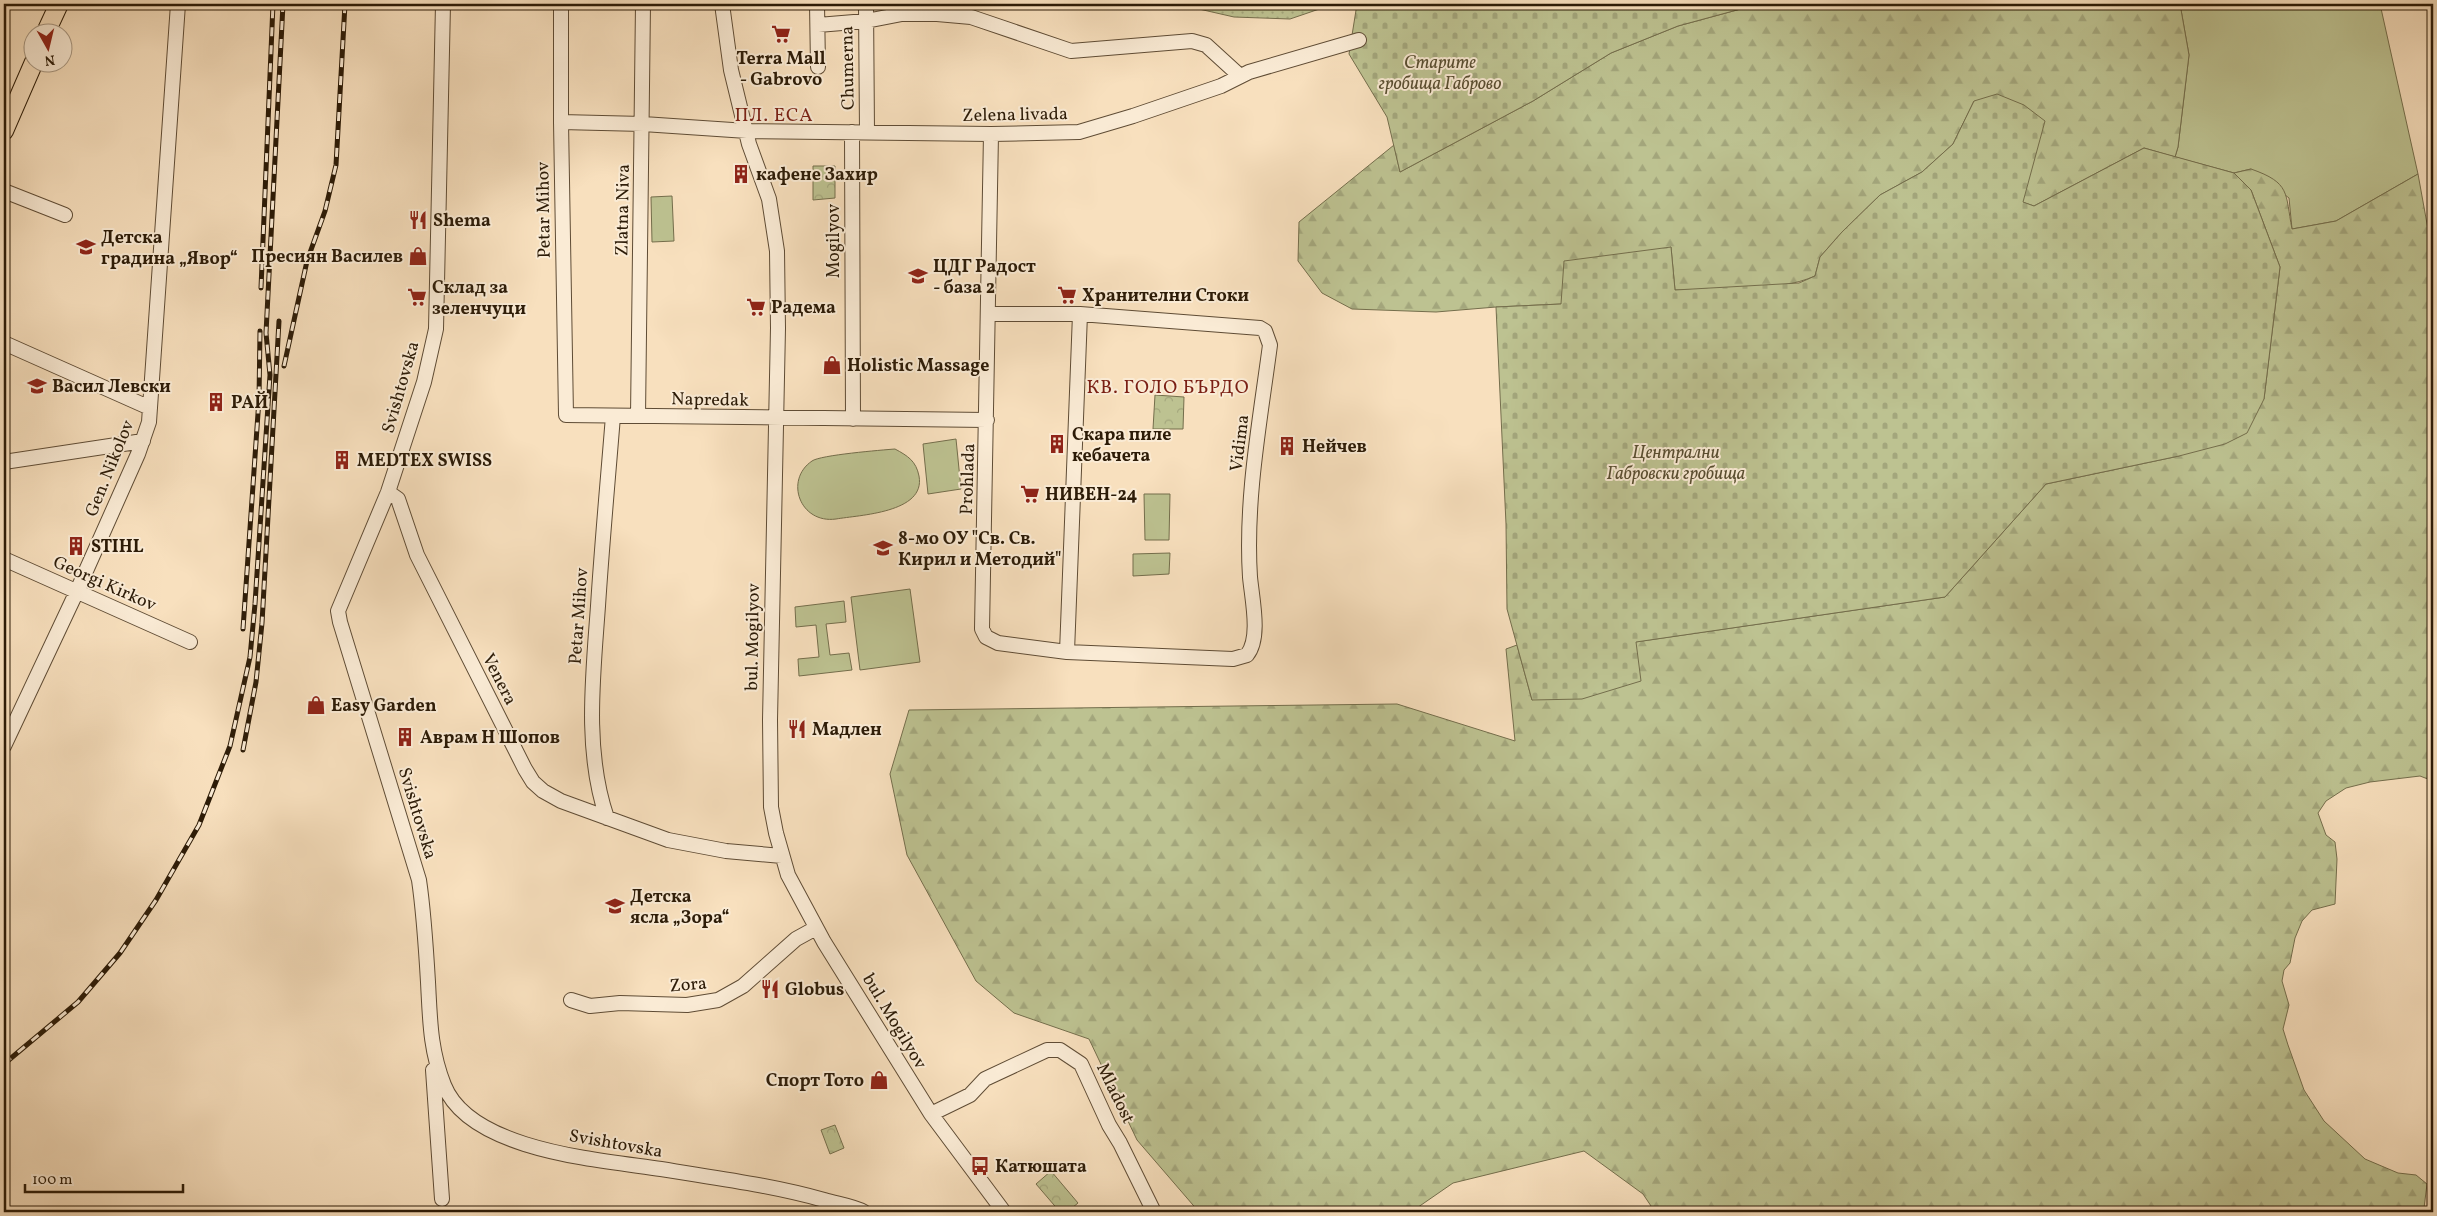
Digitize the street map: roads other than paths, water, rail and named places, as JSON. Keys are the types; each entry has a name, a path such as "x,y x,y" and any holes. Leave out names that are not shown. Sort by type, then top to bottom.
{"main road":[{"path":"51,22 59,4"},
{"path":"4,130 30,72"}],"street":[{"name":"Gen. Nikolov","path":"4,746 77,591 143,441 149,422 178,4"},
{"name":"Svishtovska","path":"443,4 436,329 424,382 388,492 338,611 419,880 424,917 432,1049 449,1096 485,1127 533,1147 593,1160 660,1169 805,1195 864,1212"},
{"name":"Petar Mihov","path":"561,4 566,415"},
{"name":"Zlatna Niva","path":"638,416 643,4"},
{"name":"bul. Mogilyov","path":"722,4 730,70 746,131 769,199 777,251 778,328 770,720 771,807 782,856 797,894 816,928 931,1114 1004,1212"},
{"path":"817,4 818,67"},
{"name":"Chumerna","path":"866,4 867,132"},
{"path":"818,25 866,21 902,14 937,14 971,17 1062,50 1071,51 1192,41 1206,45 1240,76"},
{"name":"Zelena livada","path":"561,122 643,124 746,131 991,134 1079,132 1221,86 1240,76 1359,40"},
{"name":"Mogilyov","path":"852,132 853,419"},
{"name":"Prohlada","path":"991,134 982,629 986,637 998,644 1067,652"},
{"path":"4,191 65,215"},
{"name":"Vidima","path":"989,314 1080,314 1260,328 1265,331 1270,345 1253,482 1249,562 1255,638 1251,650 1247,655 1233,659 1067,652"},
{"path":"1067,652 1080,314"},
{"path":"4,343 150,408"},
{"name":"Napredak","path":"566,415 776,419 987,420"},
{"name":"Petar Mihov","path":"607,818 600,797 594,751 591,694 613,416"},
{"path":"4,462 143,441"},
{"name":"Venera","path":"388,492 398,499 417,555 533,782 544,792 607,818 668,840 726,851 782,856"},
{"name":"Georgi Kirkov","path":"4,559 190,642"},
{"name":"Zora","path":"571,1000 590,1006 620,1003 687,1005 718,1000 743,986 796,939 816,928"},
{"path":"432,1049 442,1206"},
{"name":"Mladost","path":"931,1114 970,1095 985,1079 1047,1050 1060,1050 1081,1064 1109,1125 1120,1143 1154,1212"},
{"path":"442,1206 444,1128 449,1096"}],"railway":[{"path":"261,288 273,4"},
{"path":"4,1064 78,1002 120,953 156,900 199,825 230,746 250,657 255,604 270,375 266,333 283,4"},
{"path":"284,366 307,261 325,211 336,165 345,4"},
{"path":"243,750 256,682 262,623 279,321"},
{"path":"243,629 259,399 260,331"}],"place":[{"name":"Terra Mall - Gabrovo","path":"781,34"},
{"name":"кафене Захир","path":"741,174"},
{"name":"Shema","path":"418,220"},
{"name":"Детска градина „Явор“","path":"86,247"},
{"name":"Пресиян Василев","path":"418,256"},
{"name":"ЦДГ Радост - база 2","path":"918,276"},
{"name":"Хранителни Стоки","path":"1067,295"},
{"name":"Склад за зеленчуци","path":"417,297"},
{"name":"Радема","path":"756,307"},
{"name":"Holistic Massage","path":"832,365"},
{"name":"Васил Левски","path":"37,386"},
{"name":"РАЙ","path":"216,402"},
{"name":"Скара пиле кебачета","path":"1057,444"},
{"name":"Нейчев","path":"1287,446"},
{"name":"MEDTEX SWISS","path":"342,460"},
{"name":"НИВЕН-24","path":"1030,494"},
{"name":"STIHL","path":"76,546"},
{"name":"8-мо ОУ \"Св. Св. Кирил и Методий\"","path":"883,548"},
{"name":"Easy Garden","path":"316,705"},
{"name":"Мадлен","path":"797,729"},
{"name":"Аврам Н Шопов","path":"405,737"},
{"name":"Детска ясла „Зора“","path":"615,906"},
{"name":"Globus","path":"770,989"},
{"name":"Спорт Тото","path":"879,1080"},
{"name":"Катюшата","path":"980,1166"}],"district":[{"name":"ПЛ. ЕСА","path":"774,114"},
{"name":"КВ. ГОЛО БЪРДО","path":"1168,386"}],"park label":[{"name":"Старите гробища Габрово","path":"1440,72"},
{"name":"Централни Габровски гробища","path":"1676,462"}]}
